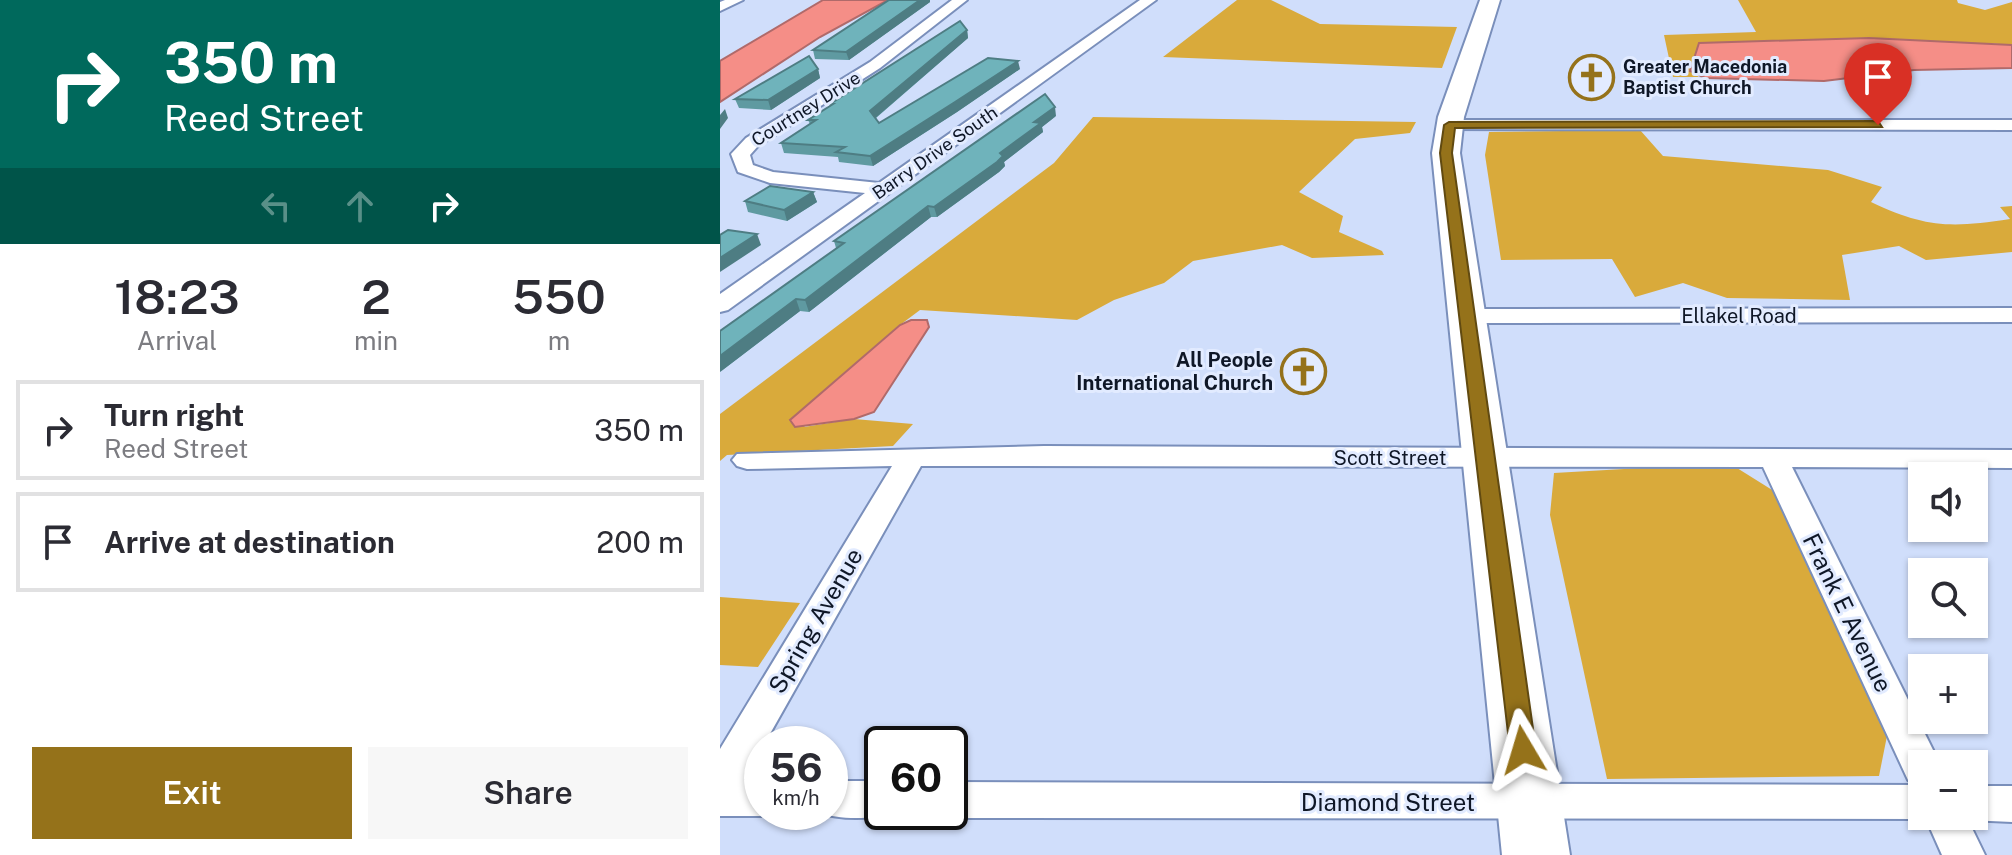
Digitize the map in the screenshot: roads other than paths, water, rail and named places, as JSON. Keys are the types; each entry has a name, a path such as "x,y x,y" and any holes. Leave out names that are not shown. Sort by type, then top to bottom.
{"main road":[{"path":"1490,0 1449,125 1446,153 1533,830"}],"street":[{"path":"720,7 736,0"},
{"name":"Courtney Drive","path":"884,189 770,177 745,168 740,154 752,142 875,65 960,0"},
{"name":"Barry Drive South","path":"720,305 1149,0"},
{"path":"1449,125 2012,125"},
{"name":"Ellakel Road","path":"1467,316 2012,315"},
{"name":"Scott Street","path":"747,460 912,457 2012,459"},
{"name":"Spring Avenue","path":"720,785 912,457"},
{"name":"Frank E Avenue","path":"1773,458 1913,750"},
{"path":"720,798 744,798"},
{"name":"Diamond Street","path":"968,801 1533,830 1908,804"},
{"path":"1988,804 2012,804"},
{"path":"1952,830 1964,855"}],"place":[{"name":"Greater Macedonia Baptist Church","path":"1592,77"},
{"name":"All People International Church","path":"1304,371"}]}
